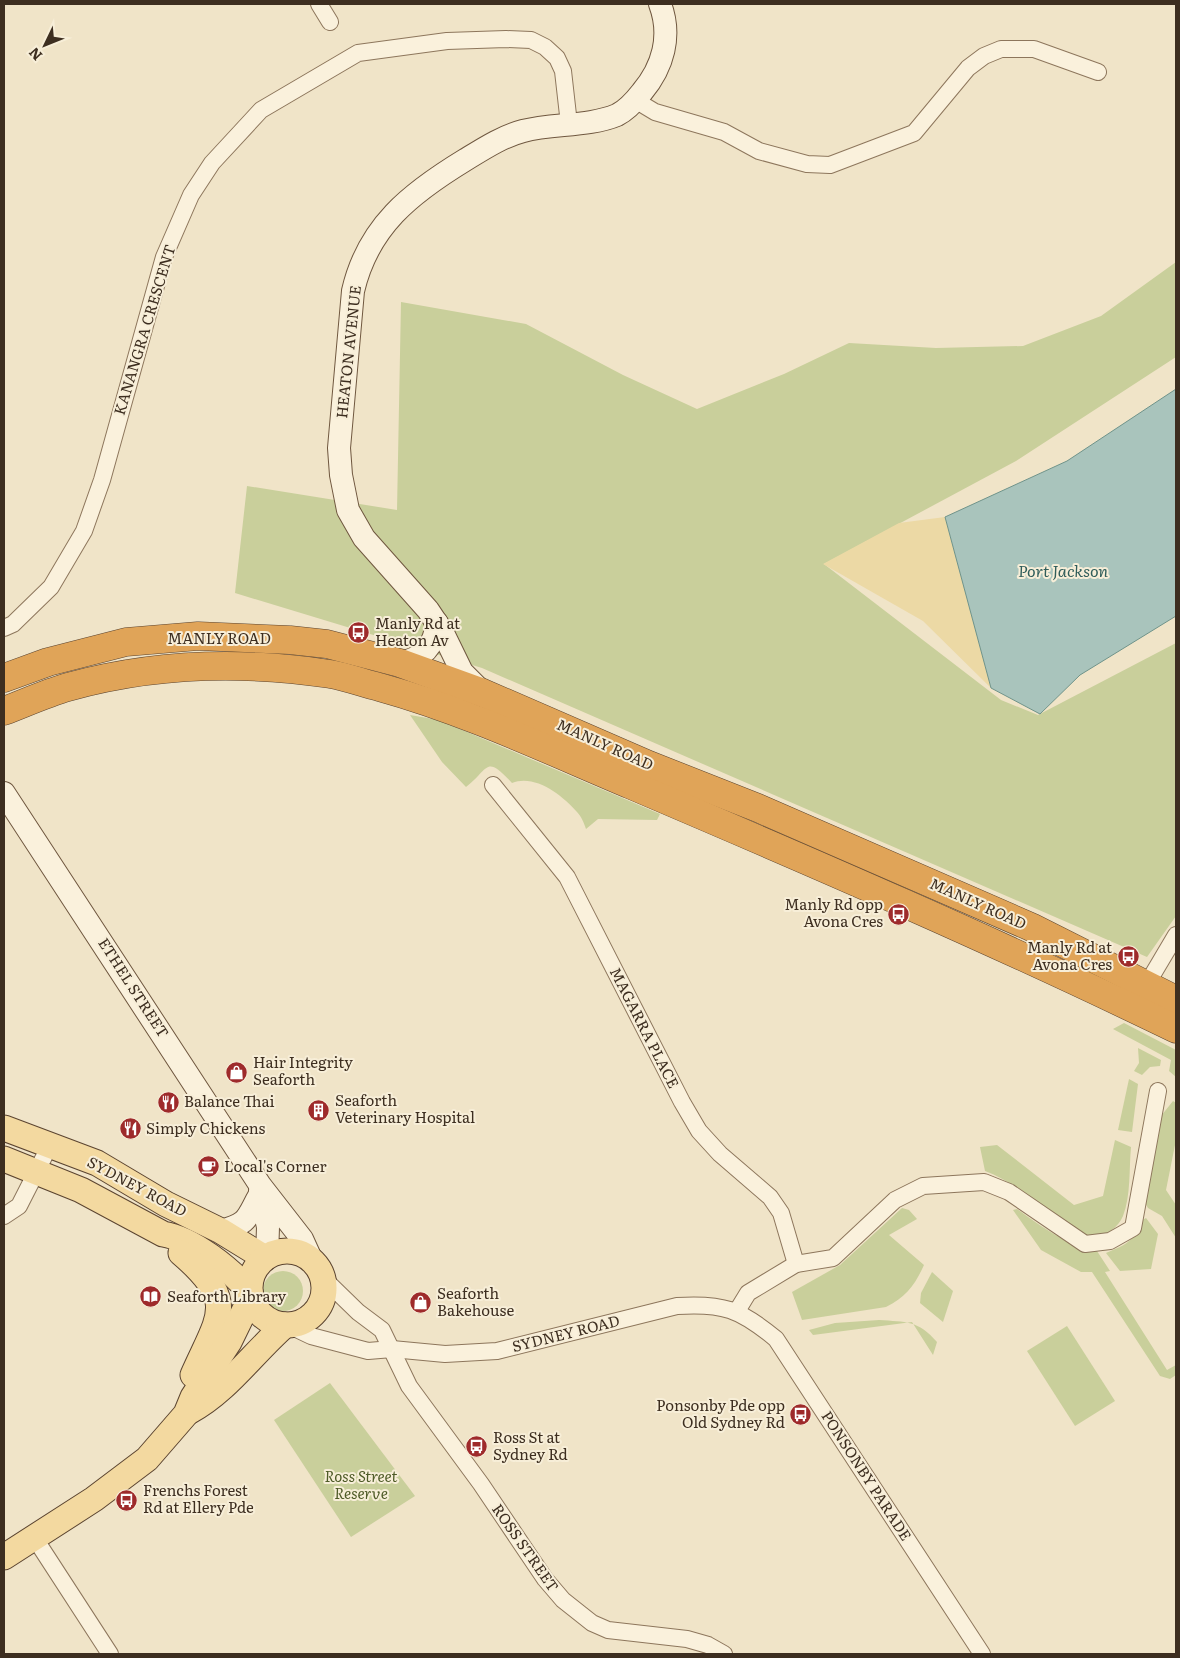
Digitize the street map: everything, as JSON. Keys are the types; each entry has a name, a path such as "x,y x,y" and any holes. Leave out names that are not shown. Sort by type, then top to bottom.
{"highway":[{"name":"MANLY ROAD","path":"4,678 48,662 126,642 198,636 290,640 327,644 400,663 484,693 649,765 758,808 986,907 1147,984 1176,1000"},
{"name":"MANLY ROAD","path":"4,711 67,687 134,673 200,666 254,666 333,675 401,693 499,728 881,894 1134,1008 1176,1029"},
{"path":"1134,1008 1147,984"}],"main road":[{"name":"SYDNEY ROAD","path":"4,1128 97,1164 166,1204 221,1231 266,1257"},
{"name":"SYDNEY ROAD","path":"4,1159 81,1190 163,1234 176,1236 221,1264 236,1276 250,1294"},
{"path":"163,1234 172,1246 206,1276 216,1292 220,1306 217,1321 191,1380 190,1405"},
{"path":"4,1557 94,1499 136,1469 168,1436 190,1405 229,1342 250,1294 253,1273 266,1257 278,1252 290,1251 302,1254 317,1269 323,1296 315,1312 300,1322 287,1325 274,1322 264,1316 255,1308 250,1294"},
{"path":"190,1405 210,1400 254,1354 287,1325"}],"street":[{"path":"319,4 330,22"},
{"name":"HEATON AVENUE","path":"484,693 462,672 437,623 355,526 344,491 339,448 353,291 358,270 366,251 390,216 425,187 466,159 504,138 531,129 569,124 618,114 636,100 651,81 662,59 666,40 660,4"},
{"name":"KANANGRA CRESCENT","path":"4,628 12,624 51,587 84,530 102,480 164,257 191,196 212,163 261,110 358,53 447,41 531,40 546,47 557,58 562,71 569,124"},
{"path":"636,100 655,112 724,132 759,151 807,164 830,165 914,133 968,68 984,56 1001,49 1034,49 1098,72"},
{"path":"400,663 412,660 427,651 433,643 437,623"},
{"name":"MAGARRA PLACE","path":"493,785 567,878 682,1102 699,1131 720,1154 770,1197 782,1214 796,1264"},
{"name":"ETHEL STREET","path":"4,792 64,882 260,1190 302,1239 317,1269"},
{"path":"1147,984 1176,936"},
{"path":"737,1311 748,1293 796,1264 833,1258 895,1200 923,1186 984,1182 1009,1192 1085,1244 1110,1241 1133,1228 1158,1091"},
{"path":"4,1216 20,1206 50,1145"},
{"path":"221,1231 246,1221 260,1190"},
{"name":"ETHEL STREET","path":"260,1190 268,1227 266,1257"},
{"path":"317,1269 358,1312 382,1330 392,1349"},
{"name":"SYDNEY ROAD","path":"287,1325 312,1336 368,1351 392,1349 445,1354 497,1351 677,1306 706,1304 737,1311"},
{"name":"PONSONBY PARADE","path":"737,1311 776,1338 982,1654"},
{"name":"ROSS STREET","path":"392,1349 409,1386 481,1484 545,1579 576,1613 608,1630 688,1639 708,1645 724,1654"},
{"path":"34,1537 110,1654"}],"green space":[{"path":"1176,262 1176,357 1016,461 824,564 1001,700 1038,715 1176,643 1176,916 1147,957 482,668 235,593 247,486 397,510 401,302 526,324 623,375 697,409 784,374 849,343 936,348 1023,346 1101,316"},
{"path":"410,715 439,720 660,814 657,820 598,819 586,829 578,814 556,793 530,781 512,783 497,769 492,767 484,770 466,787 442,762"},
{"path":"1124,1023 1176,1050 1176,1077 1169,1071 1171,1060 1113,1029"},
{"path":"1138,1048 1161,1060 1160,1066 1150,1067 1142,1075 1134,1071 1139,1063"},
{"path":"1129,1079 1138,1084 1132,1132 1118,1130"},
{"path":"1173,1101 1176,1103 1176,1140 1166,1190 1176,1205 1176,1238 1162,1216 1148,1208 1144,1201 1161,1116"},
{"path":"1115,1140 1131,1147 1126,1208 1117,1226 1108,1233 1097,1236 1085,1235 1077,1231 1060,1221 1022,1191 985,1171 980,1147 997,1145 1074,1205 1103,1196"},
{"path":"902,1208 909,1210 917,1219 889,1235 924,1265 909,1290 886,1307 802,1320 792,1292 840,1265"},
{"path":"1017,1209 1045,1229 1065,1240 1097,1251 1110,1271 1105,1272 1167,1370 1176,1365 1176,1375 1170,1379 1160,1376 1092,1272 1081,1272 1041,1250 1013,1210"},
{"path":"1146,1218 1158,1234 1151,1269 1120,1271 1106,1253 1129,1241 1139,1224"},
{"path":"283,1271 297,1277 303,1291 297,1305 283,1311 269,1305 263,1291 269,1277"},
{"path":"932,1272 953,1291 943,1322 920,1303 921,1293"},
{"path":"879,1320 907,1323 813,1335 809,1330 835,1323"},
{"path":"914,1324 937,1342 933,1355"},
{"path":"1067,1326 1115,1401 1075,1426 1027,1351"},
{"name":"Ross Street Reserve","path":"330,1383 415,1496 351,1537 274,1420"}],"sand":[{"path":"945,517 991,688 923,621 823,564 899,523"}],"water":[{"name":"Port Jackson","path":"1176,389 1176,616 1080,675 1040,714 991,688 945,517 1067,461"}],"place":[{"name":"Manly Rd at Heaton Av","path":"359,633"},
{"name":"Manly Rd opp Avona Cres","path":"899,914"},
{"name":"Manly Rd at Avona Cres","path":"1128,957"},
{"name":"Hair Integrity Seaforth","path":"237,1072"},
{"name":"Balance Thai","path":"168,1102"},
{"name":"Seaforth Veterinary Hospital","path":"319,1110"},
{"name":"Simply Chickens","path":"130,1129"},
{"name":"Local's Corner","path":"208,1167"},
{"name":"Seaforth Library","path":"151,1297"},
{"name":"Seaforth Bakehouse","path":"421,1303"},
{"name":"Ponsonby Pde opp Old Sydney Rd","path":"801,1415"},
{"name":"Ross St at Sydney Rd","path":"477,1447"},
{"name":"Frenchs Forest Rd at Ellery Pde","path":"127,1500"}]}
